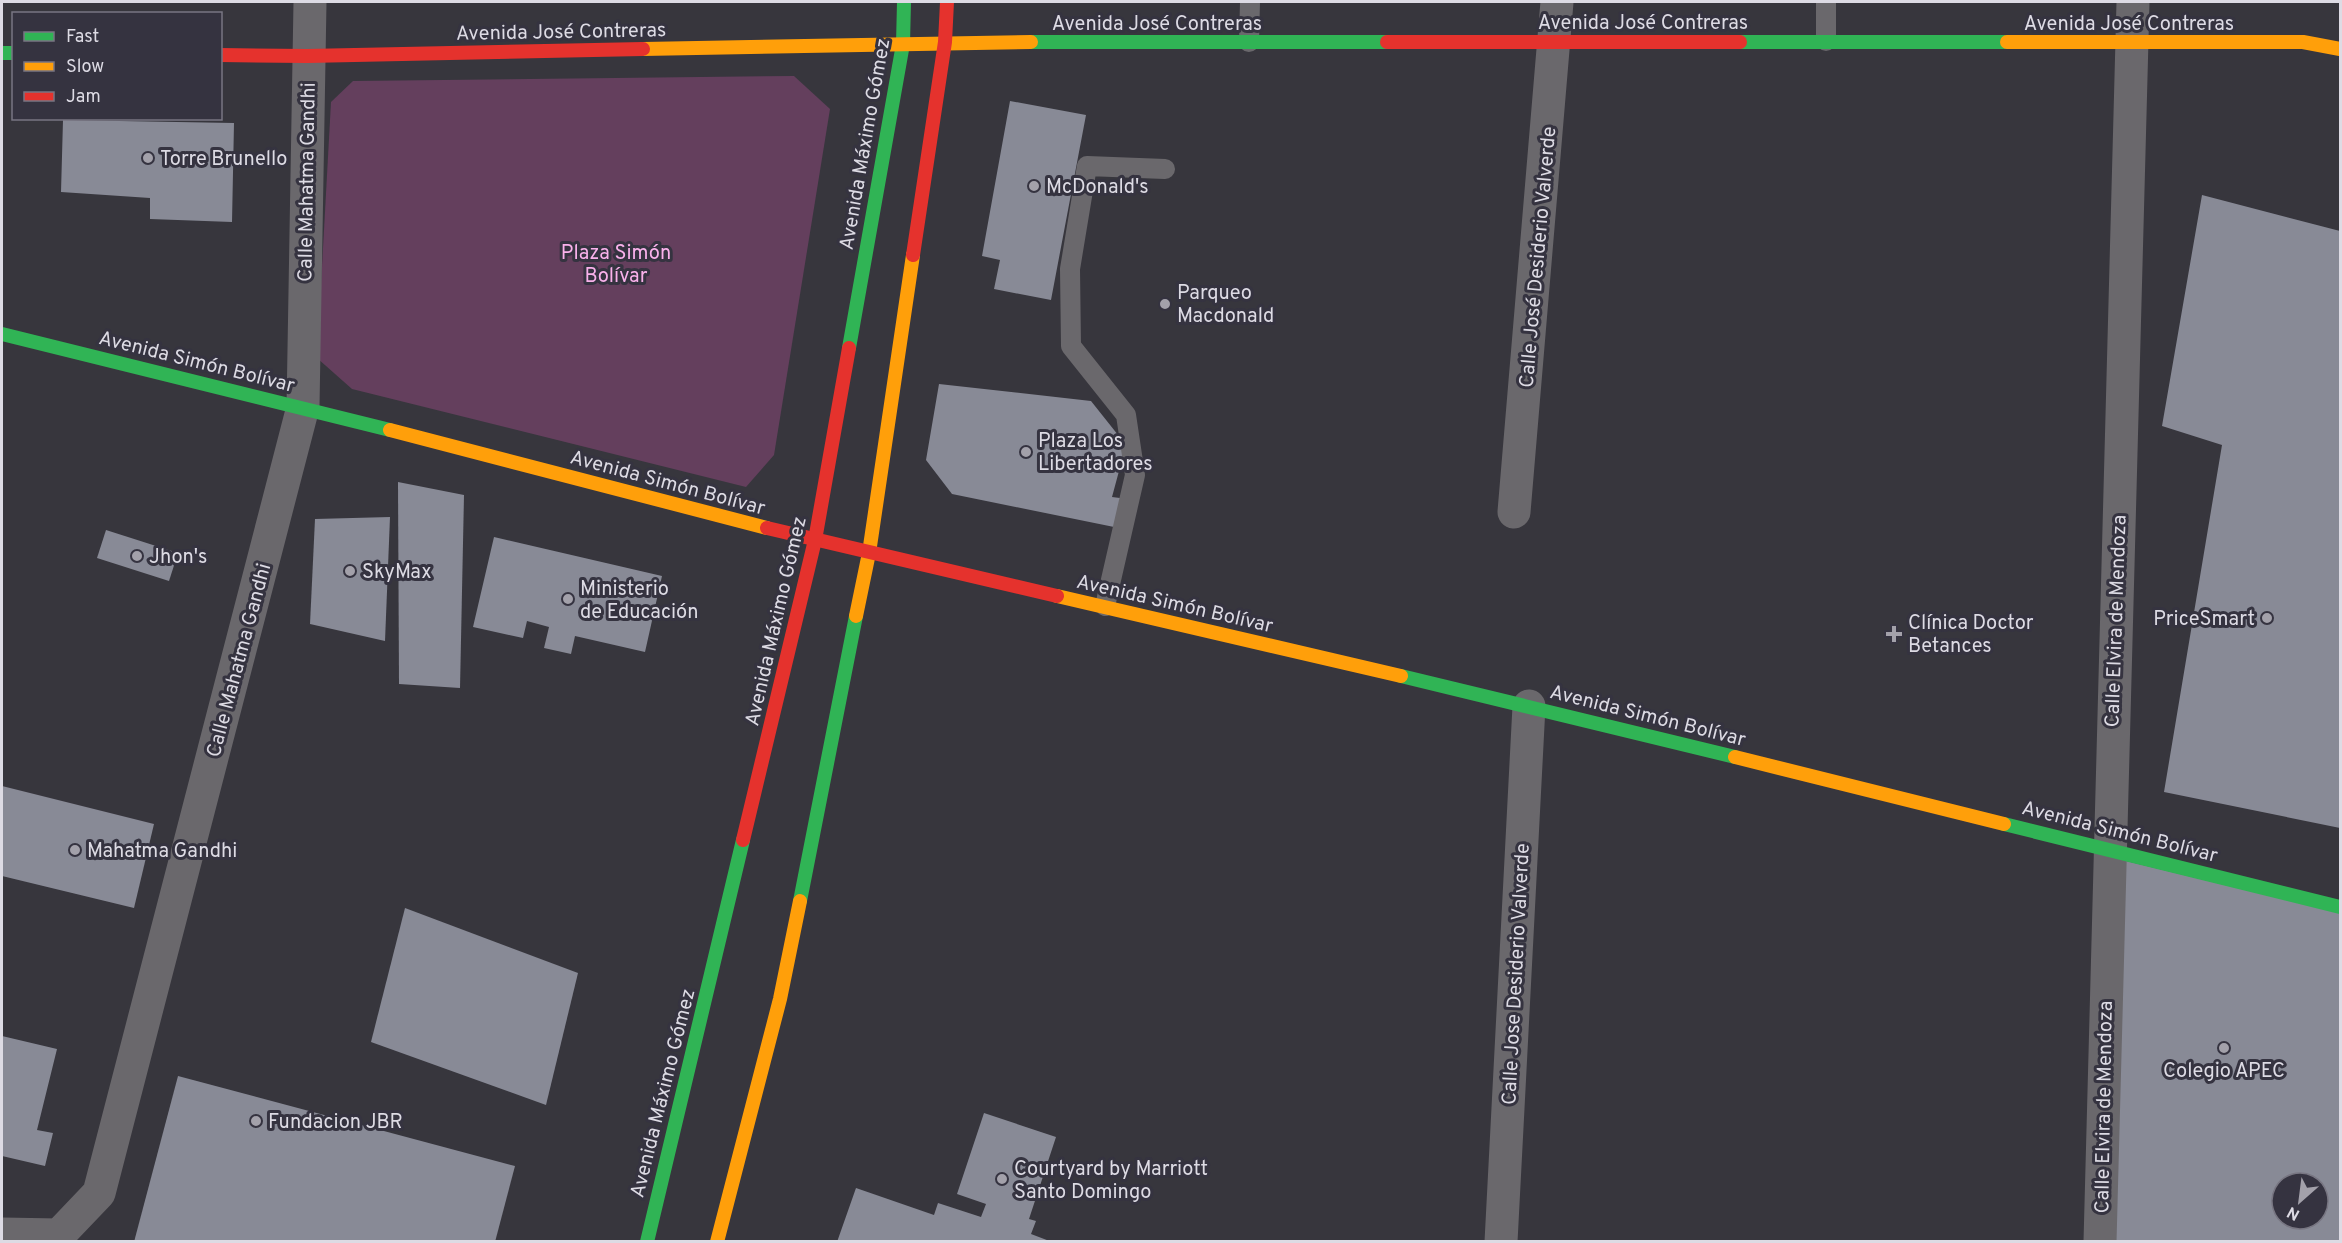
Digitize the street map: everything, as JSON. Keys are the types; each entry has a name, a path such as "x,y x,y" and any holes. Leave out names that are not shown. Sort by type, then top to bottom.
{"main road":[{"name":"Avenida Máximo Gómez","path":"647,1242 815,540 903,44 904,2"},
{"path":"717,1242 780,999 869,553 945,42 947,2"},
{"name":"Avenida José Contreras","path":"222,55 307,56 945,42 1826,41 2132,44 2303,42 2340,50"},
{"name":"Avenida Simón Bolívar","path":"2,334 303,407 815,540 1529,706 2340,907"}],"street":[{"name":"Calle Mahatma Gandhi","path":"2,1234 59,1235 99,1194 303,407 307,56 310,2"},
{"name":"Calle José Desiderio Valverde","path":"1514,512 1556,42 1557,2"},
{"name":"Calle Elvira de Mendoza","path":"2100,1242 2133,2"},
{"name":"Calle Jose Desiderio Valverde","path":"1501,1242 1529,706"}],"lane":[{"path":"1249,42 1250,2"},
{"path":"1826,2 1826,41"},
{"path":"1105,606 1135,475 1126,415 1071,346 1070,269 1087,166 1165,169"}],"green space":[{"name":"Plaza Simón Bolívar","path":"794,76 830,109 774,455 746,487 352,389 317,358 331,102 353,81"}],"building":[{"name":"McDonald's","path":"1010,101 1086,115 1051,300 994,289 1000,260 982,256"},
{"name":"Torre Brunello","path":"63,120 234,123 232,222 150,219 150,198 61,192"},
{"name":"PriceSmart","path":"2202,195 2340,231 2340,828 2164,792 2222,445 2162,426"},
{"name":"Plaza Los Libertadores","path":"939,384 1091,401 1126,445 1112,497 1128,499 1119,528 952,494 926,460"},
{"path":"398,482 464,495 460,688 399,684"},
{"name":"SkyMax","path":"390,517 385,641 310,624 315,519"},
{"name":"Jhon's","path":"106,530 178,553 169,581 97,558"},
{"name":"Ministerio de Educación","path":"494,537 662,576 645,652 575,636 571,654 544,648 549,627 527,621 523,638 473,627"},
{"name":"Mahatma Gandhi","path":"2,786 154,824 134,908 2,876"},
{"name":"Colegio APEC","path":"2114,858 2340,913 2340,1242 2100,1242"},
{"path":"405,908 578,973 546,1105 371,1042"},
{"path":"2,1036 57,1049 37,1130 53,1133 45,1166 2,1156"},
{"name":"Fundacion JBR","path":"178,1076 515,1166 495,1242 134,1242"},
{"name":"Courtyard by Marriott Santo Domingo","path":"984,1113 1056,1137 1029,1219 1036,1221 1031,1234 1052,1242 837,1242 856,1188 934,1215 938,1203 981,1217 986,1204 957,1194"}],"traffic: fast":[{"path":"849,348 903,44 904,2"},
{"path":"1031,42 1387,42"},
{"path":"1740,42 2007,42"},
{"path":"2,53 12,53"},
{"path":"2,334 390,430"},
{"path":"800,901 856,616"},
{"path":"1401,676 1735,757"},
{"path":"2004,824 2340,907"},
{"path":"647,1242 743,840"}],"traffic: slow":[{"path":"643,49 1031,42"},
{"path":"2007,42 2303,42 2340,49"},
{"path":"856,616 869,553 913,255"},
{"path":"390,430 767,528"},
{"path":"1057,596 1401,676"},
{"path":"1735,757 2004,824"},
{"path":"717,1242 780,999 800,901"}],"traffic: jam":[{"path":"913,255 945,42 947,2"},
{"path":"1387,42 1740,42"},
{"path":"222,55 307,56 643,49"},
{"path":"743,840 815,540 849,348"},
{"path":"767,528 1057,596"}],"place":[{"name":"Torre Brunello","path":"148,158"},
{"name":"McDonald's","path":"1034,186"},
{"name":"Parqueo Macdonald","path":"1165,304"},
{"name":"Plaza Los Libertadores","path":"1026,452"},
{"name":"Jhon's","path":"137,556"},
{"name":"SkyMax","path":"350,571"},
{"name":"Ministerio de Educación","path":"568,599"},
{"name":"PriceSmart","path":"2267,618"},
{"name":"Clínica Doctor Betances","path":"1894,634"},
{"name":"Mahatma Gandhi","path":"75,850"},
{"name":"Colegio APEC","path":"2224,1048"},
{"name":"Fundacion JBR","path":"256,1121"},
{"name":"Courtyard by Marriott Santo Domingo","path":"1002,1179"}]}
